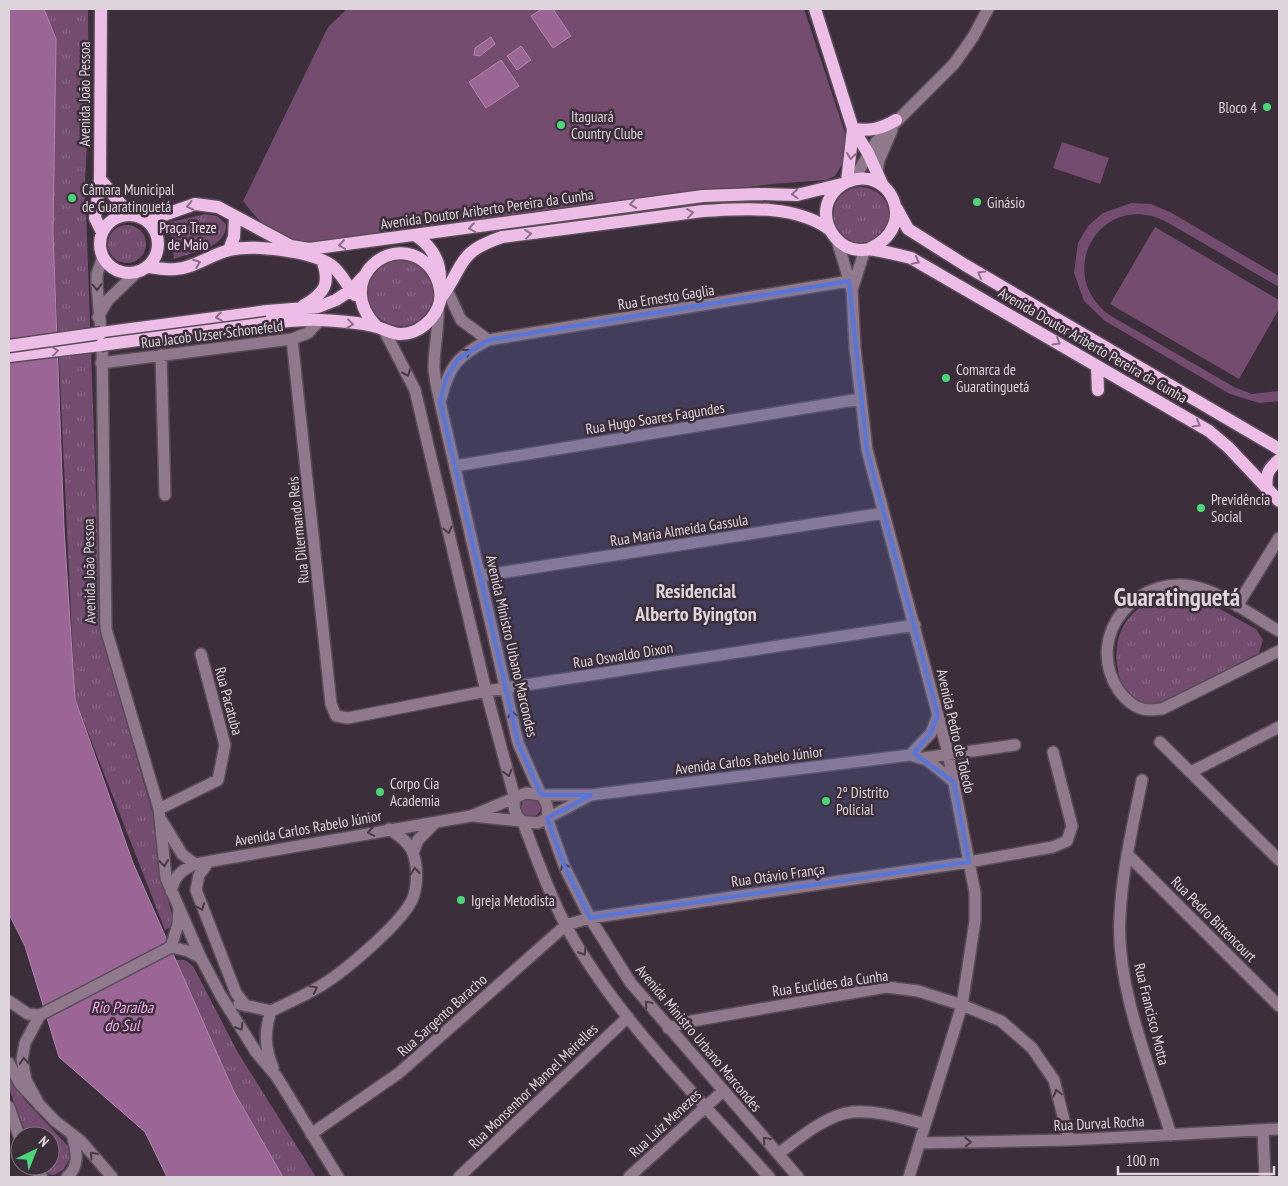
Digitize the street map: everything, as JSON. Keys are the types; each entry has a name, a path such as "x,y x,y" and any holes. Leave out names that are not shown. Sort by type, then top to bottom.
{"main road":[{"name":"Avenida João Pessoa","path":"95,218 100,179 101,9"},
{"path":"815,9 853,129 868,153 883,186"},
{"path":"853,129 869,131 882,128 896,120"},
{"path":"847,182 853,129"},
{"path":"100,179 125,216"},
{"path":"875,181 883,186 888,190 895,205 896,221 892,232 882,243 867,249 849,248 837,240 829,229 826,217 826,207 832,194 847,182 875,181"},
{"name":"Avenida Doutor Ariberto Pereira da Cunha","path":"147,221 195,204 218,207 291,246 300,248 331,247 703,196 797,195 847,182"},
{"name":"Avenida Doutor Ariberto Pereira da Cunha","path":"895,205 901,220 908,229 965,265 1279,449"},
{"name":"Avenida Doutor Ariberto Pereira da Cunha","path":"441,297 466,255 480,244 502,237 703,211 731,210 794,213 817,221 829,229"},
{"path":"102,232 95,218 125,216 147,221 157,235 159,244 154,260 149,267 136,273 128,274 113,269 103,257 100,241 102,232 106,226 125,216"},
{"path":"229,250 234,237 235,217"},
{"path":"267,317 320,320 381,329 400,334 416,331 429,322 441,297 440,270 433,252 426,242 415,235"},
{"path":"381,329 367,316 361,301 360,289 374,255 390,238"},
{"path":"149,267 175,270 191,266 229,250 246,247 286,251 322,260 333,266 361,301"},
{"name":"Avenida Doutor Ariberto Pereira da Cunha","path":"867,249 912,258 1209,431 1228,447 1279,501"},
{"path":"9,356 101,339 267,317 300,308 318,307 336,300 351,290 382,258 403,254 416,257 428,265 436,277 441,297"},
{"path":"300,308 316,299 322,291 326,282 326,272 322,260"},
{"path":"9,346 101,339"},
{"path":"1097,366 1098,390"},
{"path":"1267,490 1266,478 1268,471 1279,460"}],"street":[{"path":"847,182 868,153 896,120 954,64 973,37 988,9"},
{"path":"877,172 879,160 896,120"},
{"name":"Avenida Pedro de Toledo","path":"837,240 851,285 860,399 867,450 947,748 975,893 975,921 971,960 962,1005 910,1177"},
{"name":"Avenida Pedro de Toledo","path":"851,285 867,249"},
{"name":"Avenida João Pessoa","path":"103,257 97,274 101,363 106,629 159,813 166,878 201,958 221,996 256,1052 277,1077"},
{"path":"98,317 108,300 136,273"},
{"name":"Rua Ernesto Gaglia","path":"488,340 832,286 851,285"},
{"path":"440,402 446,378 458,359 488,340 461,320 441,297"},
{"name":"Avenida Ministro Urbano Marcondes","path":"441,297 439,330 434,349 434,370 440,402 518,743 541,796 547,803 549,810 547,818 565,868 590,918 630,982 798,1177"},
{"name":"Rua Jacob Uzser Schonefeld","path":"101,363 292,339 308,333 320,320"},
{"path":"381,329 415,390 486,692 514,799 515,811 523,822 546,883 566,925 628,1017 769,1177"},
{"name":"Rua Dilermando Reis","path":"292,339 331,704 336,716"},
{"path":"162,355 164,495"},
{"name":"Rua Hugo Soares Fagundes","path":"454,466 860,399"},
{"name":"Rua Maria Almeida Gassula","path":"480,576 884,513"},
{"path":"1237,606 1279,538"},
{"path":"1279,631 1203,588 1175,585 1152,589 1133,600 1118,617 1109,635 1107,656 1113,681 1124,697 1142,710 1162,709 1279,650"},
{"name":"Rua Oswaldo Dixon","path":"336,716 348,718 506,688 915,625"},
{"name":"Rua Pacatuba","path":"159,813 218,780 225,745 201,654"},
{"path":"938,715 931,733 917,753 954,782"},
{"path":"1191,772 1279,727"},
{"path":"1160,742 1279,860"},
{"name":"Avenida Carlos Rabelo Júnior","path":"208,863 240,854 471,816 526,793 533,792 541,796 591,795 947,748 1015,745"},
{"name":"Rua Otávio França","path":"590,918 969,862 1054,847 1067,841 1072,826 1053,752"},
{"name":"Rua Francisco Motta","path":"1142,780 1127,854 1120,918 1123,970 1138,1029 1171,1135"},
{"name":"Avenida Carlos Rabelo Júnior","path":"471,816 538,823 591,795"},
{"name":"Avenida João Pessoa","path":"159,813 182,854 194,864"},
{"path":"221,996 246,1006 271,1011 322,985 357,959 412,901 416,882 413,853 418,840 436,822"},
{"path":"389,829 403,840 413,853"},
{"name":"Rua Pedro Bittencourt","path":"1127,854 1279,1006"},
{"path":"171,891 175,877 184,869 194,864 208,863"},
{"path":"208,863 199,875 196,890 236,993 246,1006"},
{"path":"169,949 178,924 179,906"},
{"name":"Rua Sargento Baracho","path":"311,1134 399,1073 566,925 590,918"},
{"path":"9,1001 28,1014 42,1014 169,949 188,951 201,958"},
{"name":"Rua Euclides da Cunha","path":"668,1028 692,1021 886,987 918,991 962,1005 1001,1021 1032,1048 1054,1080 1070,1140"},
{"path":"271,1011 266,1028 265,1041 277,1077 338,1177"},
{"path":"40,1106 26,1080 22,1059 25,1043 42,1014"},
{"name":"Rua Monsenhor Manoel Meirelles","path":"460,1177 628,1017"},
{"path":"9,1063 20,1084 40,1106 81,1141 112,1177"},
{"name":"Rua Luiz Menezes","path":"628,1177 723,1091"},
{"path":"9,1106 16,1126"},
{"path":"778,1154 816,1126 851,1112 886,1114 926,1124"},
{"name":"Rua Durval Rocha","path":"920,1143 1070,1140 1279,1129"},
{"path":"1263,1130 1265,1177"},
{"path":"67,1177 77,1165 72,1134"}],"highlighted area":[{"path":"849,281 867,450 938,715 931,733 914,753 954,782 969,862 590,918 565,868 547,818 591,795 541,795 518,743 440,402 446,378 458,359 488,340"}],"green space":[{"path":"44,9 88,9 89,105 85,181 101,633 155,822 157,861 175,925 165,930 75,699 53,232 56,39"},
{"name":"Itaguará Country Clube","path":"347,9 804,9 846,136 844,161 835,176 826,180 772,184 304,244 276,233 256,217 243,201 328,27"},
{"path":"1062,142 1109,158 1100,184 1053,168"},
{"path":"861,187 872,189 881,195 887,204 889,215 887,226 881,235 872,241 861,243 850,241 841,235 835,226 833,215 835,204 841,195 850,189"},
{"path":"1131,203 1151,204 1170,212 1279,276 1279,287 1165,221 1142,214 1121,217 1104,227 1092,242 1085,260 1085,280 1094,299 1111,316 1234,387 1252,394 1279,391 1279,401 1259,403 1230,394 1105,321 1084,301 1074,273 1078,243 1088,226 1103,213"},
{"name":"Praça Treze de Maio","path":"206,214 217,216 226,224 225,232 221,239 208,248 174,259 170,222"},
{"path":"127,225 140,231 146,244 140,257 127,263 114,257 108,244 114,231"},
{"path":"1155,227 1279,300 1279,309 1239,379 1110,304"},
{"path":"401,258 414,261 425,268 432,279 435,292 432,305 425,316 414,323 401,326 388,323 377,316 370,305 367,292 370,279 377,268 388,261"},
{"path":"1175,590 1191,593 1256,629 1263,640 1259,653 1159,704 1143,705 1127,693 1118,673 1118,640 1125,623 1137,610"},
{"path":"531,797 538,800 541,807 538,814 531,817 524,814 521,807 524,800"},
{"path":"175,960 185,960 193,966 237,1051 316,1177 283,1177 234,1092"},
{"path":"9,1076 24,1099 49,1126 23,1126 9,1089"},
{"path":"60,1137 68,1146 70,1159 60,1172"}],"water":[{"name":"Rio Paraíba do Sul","path":"9,9 44,9 56,39 53,232 64,528 75,699 133,863 234,1092 283,1177 167,1177 145,1132 59,1057 25,946 9,914"},
{"path":"542,9 553,9 571,36 553,48 531,16"},
{"path":"491,37 495,44 480,56 474,55 475,48"},
{"path":"521,46 531,60 517,70 507,56"},
{"path":"501,60 519,86 486,108 469,82"}],"place":[{"name":"Bloco 4","path":"1267,107"},
{"name":"Itaguará Country Clube","path":"561,125"},
{"name":"Câmara Municipal de Guaratinguetá","path":"72,198"},
{"name":"Ginásio","path":"977,202"},
{"name":"Comarca de Guaratinguetá","path":"946,378"},
{"name":"Previdência Social","path":"1201,508"},
{"name":"Corpo Cia Academia","path":"380,792"},
{"name":"2º Distrito Policial","path":"826,801"},
{"name":"Igreja Metodista","path":"461,900"}],"district":[{"name":"Guaratinguetá","path":"1177,597"},
{"name":"Residencial Alberto Byington","path":"696,602"}]}
